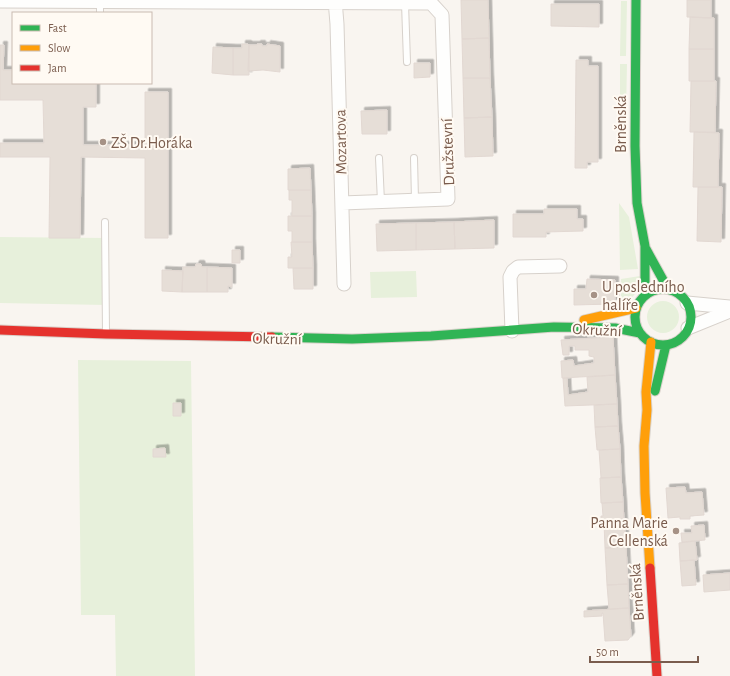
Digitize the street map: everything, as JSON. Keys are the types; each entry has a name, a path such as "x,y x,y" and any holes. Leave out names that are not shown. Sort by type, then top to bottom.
{"main road":[{"name":"Brněnská","path":"636,0 637,203 645,246 645,295"},
{"name":"Brněnská","path":"645,246 668,289"},
{"path":"668,289 679,294 687,303 690,315 688,328 679,339 666,345 651,342 640,333 635,321 636,308 645,295 656,290 668,289"},
{"name":"Okružní","path":"554,327 636,308"},
{"name":"Okružní","path":"0,330 106,334 352,339 431,336 554,327 615,328 640,333"},
{"name":"Brněnská","path":"651,342 646,392 648,410 644,446 645,493 657,676"},
{"name":"Brněnská","path":"648,410 654,395 666,345"}],"street":[{"path":"0,1 39,0 100,7 335,1 405,3"},
{"name":"Mozartova","path":"335,1 337,24 344,284"},
{"name":"Družstevní","path":"342,203 448,199 442,15 430,3 405,3"},
{"path":"512,331 510,276 513,271 518,267 560,266"},
{"path":"687,303 730,307"},
{"path":"688,328 730,311"}],"lane":[{"path":"405,3 407,62"},
{"path":"380,158 381,202"},
{"path":"414,158 415,200"},
{"path":"105,222 106,334"}],"green space":[{"path":"621,1 627,1 626,56 620,56"},
{"path":"620,64 627,64 626,112 620,134"},
{"path":"619,203 629,217 638,269 620,270"},
{"path":"0,237 106,238 106,305 0,303"},
{"path":"416,271 417,297 371,298 370,272"},
{"path":"640,276 638,286 633,296 621,303 621,279"},
{"path":"660,301 666,301 676,308 679,317 678,323 672,330 666,333 660,333 650,326 647,320 647,314 654,304"},
{"path":"78,360 191,361 195,676 116,676 115,615 81,615"}],"building":[{"path":"461,0 488,0 489,38 462,39"},
{"path":"687,0 711,0 711,18 687,17"},
{"path":"551,4 599,4 599,27 551,26"},
{"path":"690,17 714,18 714,49 689,49"},
{"path":"489,38 490,78 463,78 462,39"},
{"path":"242,44 249,45 249,75 233,75 233,48 242,48"},
{"path":"262,44 262,46 267,46 267,44 280,46 280,72 263,70 248,71 249,45"},
{"path":"0,45 4,45 3,70 12,70 12,84 96,84 96,107 83,107 83,145 145,145 145,92 168,92 168,238 145,238 145,158 81,157 80,238 49,238 50,157 0,157 0,143 44,143 43,100 0,100"},
{"path":"213,47 233,48 233,75 212,73"},
{"path":"689,49 714,49 714,81 689,81"},
{"path":"576,60 588,60 588,66 598,66 598,162 587,162 587,168 575,168"},
{"path":"414,63 430,63 430,77 414,78"},
{"path":"463,78 490,78 492,117 464,118"},
{"path":"691,81 716,81 715,132 690,132"},
{"path":"387,110 387,134 362,134 361,111"},
{"path":"492,117 493,156 465,157 464,118"},
{"path":"694,132 719,133 718,187 693,187"},
{"path":"310,168 311,190 288,190 288,169"},
{"path":"698,187 722,187 721,242 697,241"},
{"path":"289,190 311,190 312,216 292,216 292,200 289,200"},
{"path":"544,209 577,209 577,219 583,219 583,231 546,232 546,237 513,237 513,214 544,214"},
{"path":"288,216 312,216 312,242 292,242 292,231 288,231"},
{"path":"494,220 494,248 455,249 454,222"},
{"path":"454,222 455,249 416,250 416,223"},
{"path":"416,223 416,250 377,251 376,224"},
{"path":"291,242 312,242 313,268 288,268 288,257 292,257"},
{"path":"232,250 240,250 240,263 232,263"},
{"path":"196,264 201,264 202,267 207,267 207,292 182,292 183,267 195,267"},
{"path":"207,267 232,268 232,287 228,286 228,292 207,292"},
{"path":"293,268 313,268 313,289 294,289"},
{"path":"162,270 183,271 182,292 162,291"},
{"name":"U posledního halíře","path":"587,279 615,280 615,301 612,304 574,305 574,289 586,289"},
{"path":"613,337 615,375 562,378 561,361 573,360 574,366 594,363 594,357 589,356 589,350 575,350 575,346 569,346 569,355 563,355 561,340"},
{"path":"615,375 617,404 565,406 563,378 567,378 568,395 588,392 587,377"},
{"path":"173,403 181,403 181,416 173,416"},
{"path":"617,404 618,426 595,427 594,405"},
{"path":"618,426 620,449 597,450 595,427"},
{"path":"165,448 166,457 153,457 153,449"},
{"path":"620,449 621,477 601,478 599,450"},
{"path":"621,477 623,502 601,503 600,478"},
{"path":"685,487 686,493 702,492 704,515 690,516 690,519 680,519 680,517 668,518 666,488"},
{"path":"623,502 624,522 601,523 601,516 603,516 602,503"},
{"path":"624,522 626,547 605,548 604,523"},
{"path":"704,525 705,540 682,542 681,533 692,533 691,526"},
{"path":"695,541 697,560 680,561 679,543"},
{"path":"626,547 628,584 607,585 605,548"},
{"path":"694,560 696,585 682,586 680,561"},
{"path":"730,573 730,590 704,592 703,575"},
{"path":"628,584 629,608 609,609 607,585"},
{"path":"629,608 631,636 628,640 605,641 603,613 602,616 584,617 584,611"}],"traffic: fast":[{"path":"636,0 635,146 637,203 645,246 645,295"},
{"path":"646,249 668,289"},
{"path":"663,289 674,291 683,297 689,306 691,317 689,328 683,337 674,343 663,345 652,343 643,337 637,328 635,317 637,306 643,297 652,291 663,289"},
{"path":"272,337 352,339 431,336 554,327 615,328 640,333"},
{"path":"655,391 666,345"}],"traffic: slow":[{"path":"584,320 636,308"},
{"path":"650,568 645,493 644,446 647,410 646,392 651,342"}],"traffic: jam":[{"path":"0,330 106,334 272,337"},
{"path":"650,568 657,676"}],"place":[{"name":"ZŠ Dr.Horáka","path":"103,142"},
{"name":"U posledního halíře","path":"594,295"},
{"name":"Panna Marie Cellenská","path":"676,531"}]}
